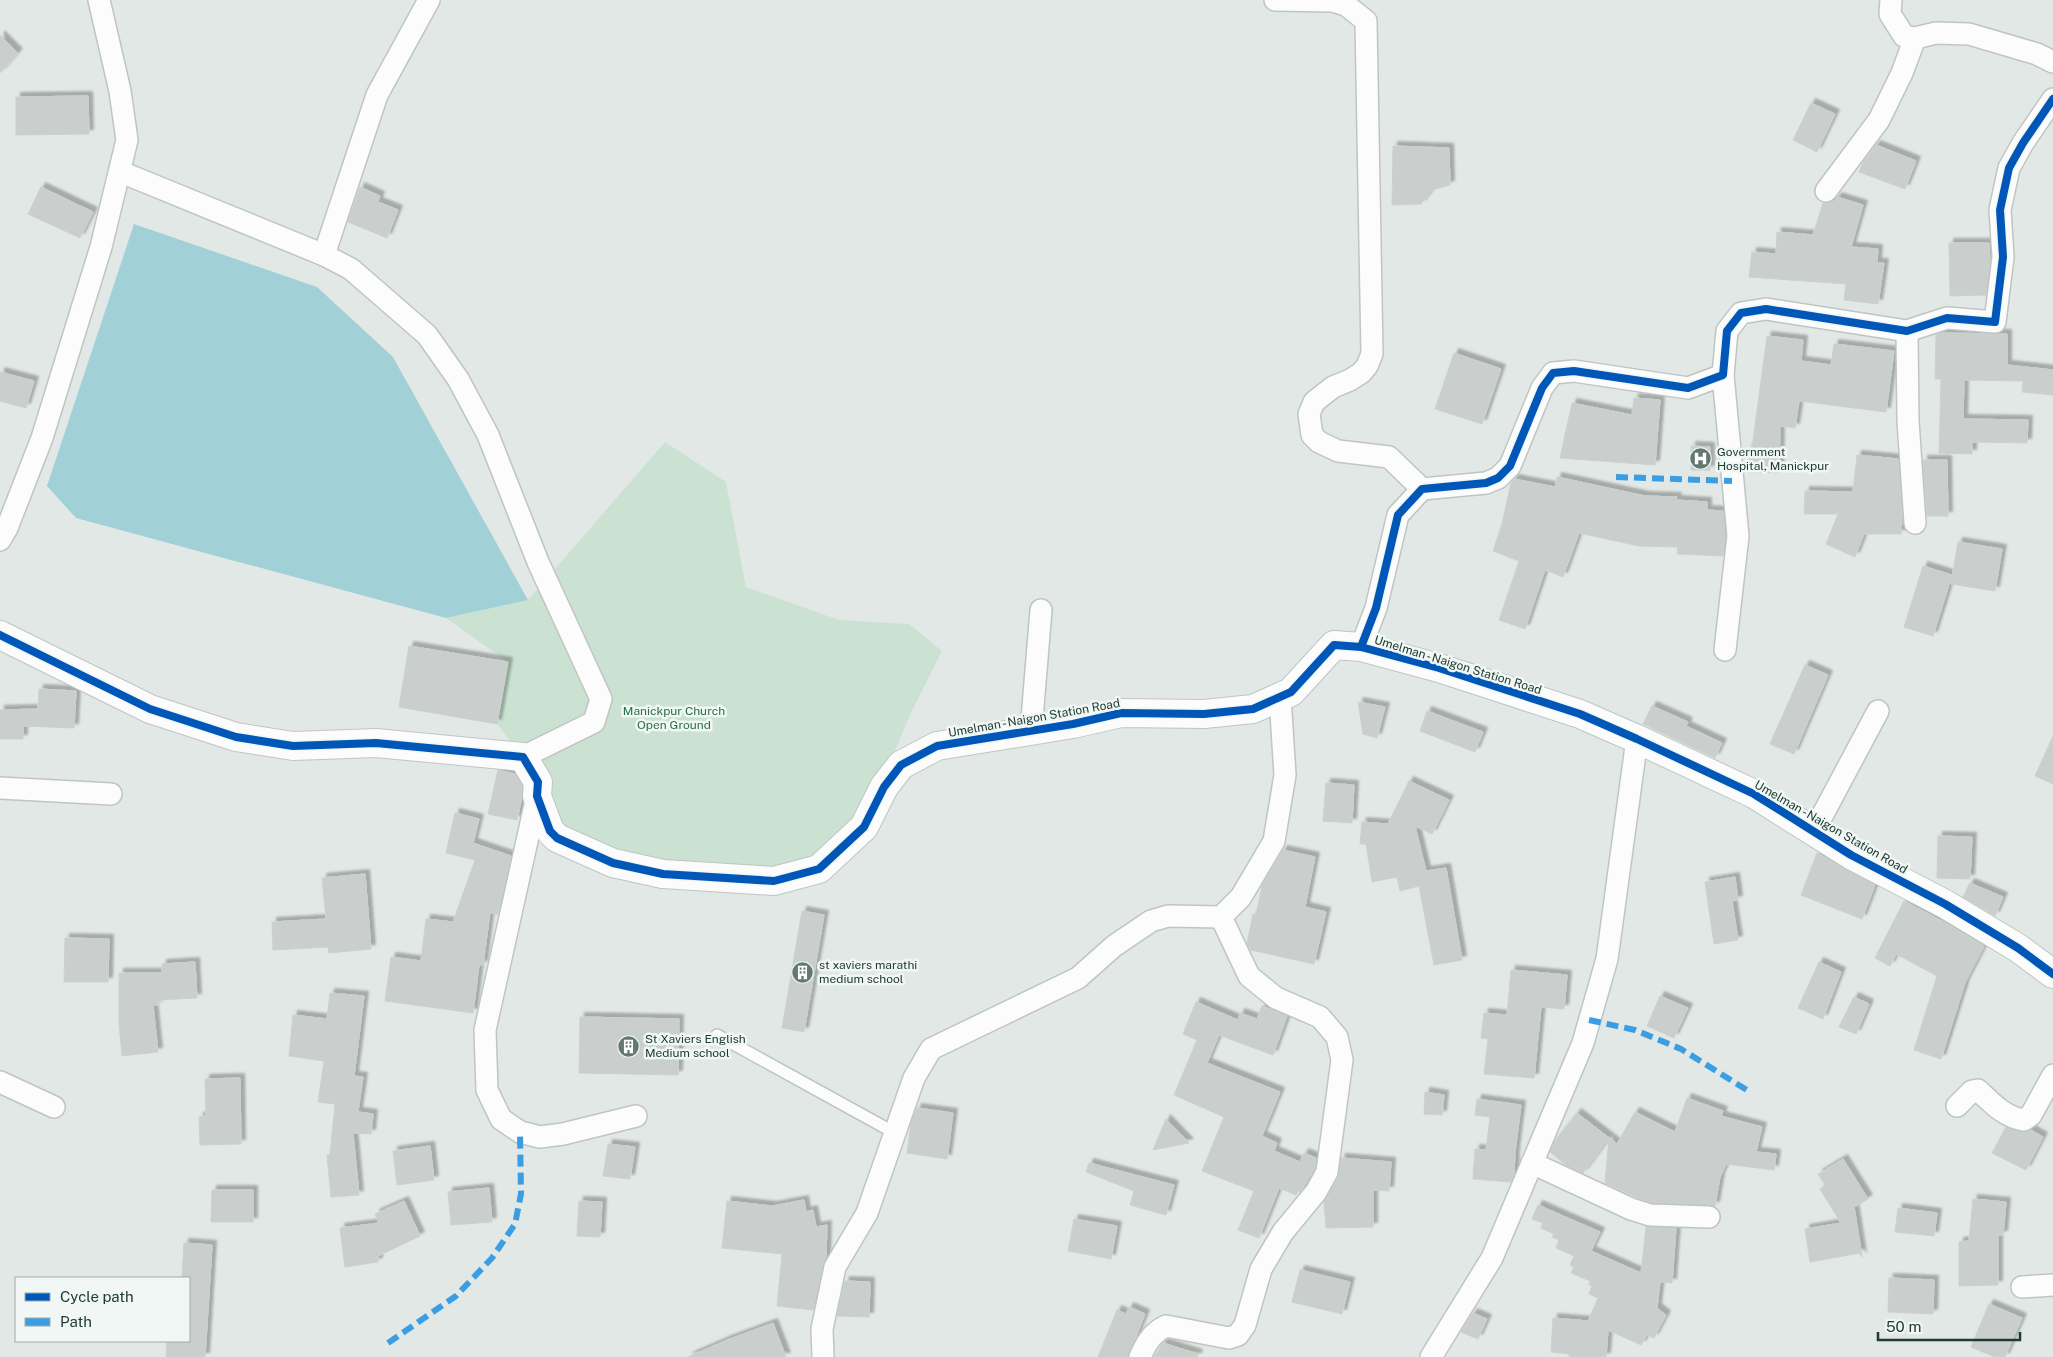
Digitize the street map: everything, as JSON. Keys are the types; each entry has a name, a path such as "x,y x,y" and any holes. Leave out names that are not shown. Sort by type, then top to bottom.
{"street":[{"path":"0,540 7,528 42,438 101,247 121,172 127,140 120,91 99,0"},
{"path":"324,255 377,95 429,0"},
{"path":"1275,0 1332,1 1346,5 1366,22 1372,354 1368,366 1361,373 1350,380 1332,387 1314,402 1309,414 1312,435 1319,442 1338,451 1389,457 1422,489"},
{"path":"1891,0 1890,14 1904,36 1915,38 1936,33 1969,34 2028,52 2053,62"},
{"path":"1826,191 1879,120 1902,73 1915,38"},
{"path":"1724,650 1738,536 1723,375 1727,331 1741,313 1766,309 1908,330 1947,318 1995,322 2002,257 2000,210 2010,168 2023,142 2053,99"},
{"path":"0,635 150,709 236,737 293,746 376,743 523,757 594,722 601,699 538,562 488,435 458,379 426,334 351,269 324,255 121,172"},
{"path":"1908,330 1908,421 1915,523"},
{"path":"1361,647 1376,608 1398,515 1422,489 1486,483 1498,478 1510,466 1542,388 1553,373 1574,371 1688,388 1723,375"},
{"path":"1032,731 1042,610"},
{"name":"Umelman - Naigon Station Road","path":"523,757 538,782 537,796 550,831 557,838 613,863 663,874 774,882 820,870 864,827 884,787 901,765 937,746 1073,724 1121,713 1204,714 1253,709 1291,692 1334,645 1361,647 1439,668 1580,714 1754,794 1851,854 1945,904 2018,948 2053,974"},
{"path":"823,1357 822,1328 835,1267 867,1213 914,1078 931,1049 1078,978 1114,946 1151,921 1168,916 1221,917 1241,897 1274,841 1285,775 1280,697"},
{"path":"1814,831 1878,712"},
{"path":"1431,1357 1492,1258 1583,1043 1607,959 1637,739"},
{"path":"0,788 111,794"},
{"path":"537,796 485,1030 487,1090 501,1119 520,1132 540,1137 564,1134 636,1116"},
{"path":"1140,1357 1146,1342 1159,1329 1166,1326 1229,1338 1238,1335 1244,1325 1260,1269 1283,1232 1316,1192 1327,1172 1342,1060 1337,1037 1320,1017 1276,998 1249,976 1221,917"},
{"path":"1958,1106 1972,1091 1978,1090 2000,1110 2024,1120 2031,1115 2053,1075"},
{"path":"0,1082 54,1107"},
{"path":"1532,1163 1631,1209 1650,1215 1709,1217"},
{"path":"2022,1287 2053,1285"}],"lane":[{"path":"717,1035 895,1132"}],"green space":[{"name":"Manickpur Church Open Ground","path":"665,442 726,482 746,587 839,620 909,624 942,651 910,715 880,787 821,874 665,868 552,831 523,757 497,724 508,662 446,618 528,600"}],"water":[{"path":"134,224 317,287 393,357 528,600 446,618 76,518 47,486"}],"building":[{"path":"0,35 18,53 0,73"},
{"path":"88,96 89,134 16,135 16,97"},
{"path":"1811,103 1835,114 1817,152 1793,140"},
{"path":"1876,145 1916,161 1905,189 1859,172"},
{"path":"1393,146 1449,148 1450,185 1432,190 1421,204 1392,205"},
{"path":"41,187 93,212 80,238 28,214"},
{"path":"360,187 380,196 378,202 398,210 387,238 348,222"},
{"path":"1837,197 1863,205 1851,247 1878,249 1877,263 1884,263 1878,304 1844,300 1846,284 1749,277 1752,252 1776,254 1777,232 1813,235 1823,203 1835,201"},
{"path":"1949,243 1989,243 1990,264 1986,295 1950,296"},
{"path":"1941,333 2007,334 2007,365 2053,370 2053,395 2022,392 2023,381 1964,380 1963,419 2028,420 2027,443 1972,442 1972,454 1939,453 1941,379 1935,379 1936,335"},
{"path":"1767,336 1803,340 1801,361 1831,365 1834,344 1894,351 1886,412 1799,401 1795,428 1780,426 1779,473 1747,472 1748,448 1752,448"},
{"path":"1454,353 1501,369 1482,424 1435,409"},
{"path":"0,372 34,381 26,408 0,401"},
{"path":"1634,398 1660,400 1655,465 1560,458 1572,403 1632,415"},
{"path":"1691,446 1710,447 1710,470 1691,470"},
{"path":"1857,455 1898,459 1902,517 1901,534 1864,534 1855,557 1826,544 1838,514 1804,514 1805,491 1853,492"},
{"path":"1923,460 1947,460 1948,516 1927,516"},
{"path":"1557,477 1645,496 1677,497 1676,500 1707,502 1707,510 1723,511 1725,536 1723,556 1677,554 1678,547 1639,546 1579,533 1563,577 1545,570 1525,629 1499,620 1519,561 1493,551 1502,524 1511,483 1514,479 1555,487"},
{"path":"1958,542 2002,549 1995,591 1951,584"},
{"path":"1923,566 1952,575 1933,636 1904,627"},
{"path":"409,646 508,662 497,724 399,707"},
{"path":"1805,665 1828,675 1794,754 1770,744"},
{"path":"39,689 76,691 74,728 23,726 23,739 0,739 0,710 38,709"},
{"path":"1358,702 1385,707 1377,738 1363,734"},
{"path":"1652,706 1688,722 1686,726 1722,743 1715,758 1643,724"},
{"path":"1427,711 1483,732 1475,752 1420,731"},
{"path":"2053,736 2053,784 2035,776"},
{"path":"498,770 515,774 522,786 522,797 517,820 488,814"},
{"path":"1409,781 1449,800 1432,834 1415,826 1426,871 1446,868 1462,960 1434,965 1419,886 1400,891 1397,877 1372,882 1366,844 1360,844 1362,822 1388,824"},
{"path":"1326,783 1354,785 1352,823 1323,821"},
{"path":"455,813 479,819 473,843 511,856 498,915 490,912 483,965 479,965 473,1013 385,1001 391,957 421,961 426,919 453,922 475,860 446,853"},
{"path":"1938,836 1972,837 1970,879 1937,878"},
{"path":"1283,850 1315,857 1305,907 1326,912 1314,964 1251,950 1247,943 1253,914 1256,915 1262,886"},
{"path":"1817,853 1875,885 1862,919 1801,895"},
{"path":"365,874 371,949 329,953 328,947 273,950 272,922 326,919 322,878"},
{"path":"1735,877 1738,900 1732,901 1738,940 1714,944 1705,882"},
{"path":"1970,883 2003,897 1995,916 1963,897"},
{"path":"1904,901 1984,946 1965,983 1941,1059 1914,1050 1937,976 1896,954 1890,966 1875,958"},
{"name":"st xaviers marathi medium school","path":"802,911 824,915 804,1032 782,1028"},
{"path":"65,938 109,939 108,982 64,982"},
{"path":"195,962 197,998 158,1000 158,1005 153,1005 158,1052 122,1056 119,1024 119,973 162,973 162,964"},
{"path":"1819,962 1841,972 1823,1019 1798,1008"},
{"path":"1511,970 1567,975 1564,1009 1541,1007 1534,1078 1484,1074 1488,1039 1481,1038 1484,1013 1507,1015"},
{"path":"330,993 364,996 354,1076 363,1077 358,1112 373,1114 371,1134 353,1133 359,1195 331,1197 327,1155 330,1155 335,1104 318,1102 324,1061 289,1056 293,1015 327,1019"},
{"path":"1660,996 1688,1008 1674,1038 1647,1026"},
{"path":"1854,997 1869,1004 1856,1034 1839,1027"},
{"path":"1196,1002 1238,1020 1240,1013 1257,1019 1262,1006 1287,1016 1273,1055 1219,1035 1207,1063 1280,1092 1262,1136 1277,1143 1274,1151 1300,1162 1304,1153 1316,1158 1315,1168 1300,1192 1298,1191 1296,1195 1279,1188 1259,1238 1238,1230 1254,1191 1202,1171 1224,1117 1174,1095 1197,1040 1183,1034"},
{"name":"St Xaviers English Medium school","path":"580,1017 679,1019 678,1075 579,1073"},
{"path":"240,1078 241,1144 200,1145 199,1117 206,1116 205,1079"},
{"path":"1425,1092 1444,1095 1442,1115 1424,1114"},
{"path":"1687,1098 1723,1111 1721,1116 1762,1127 1756,1152 1776,1154 1774,1170 1726,1164 1720,1177 1715,1206 1652,1203 1605,1183 1609,1138 1583,1173 1567,1166 1550,1152 1555,1141 1577,1113 1617,1144 1635,1112 1675,1132"},
{"path":"1477,1099 1521,1105 1514,1174 1511,1182 1473,1179 1475,1149 1486,1150 1490,1117 1475,1115"},
{"path":"917,1108 953,1113 947,1159 907,1153 911,1123"},
{"path":"1166,1119 1189,1143 1153,1150"},
{"path":"2006,1127 2022,1132 2031,1130 2043,1137 2026,1170 1992,1153"},
{"path":"608,1144 635,1147 630,1179 603,1176"},
{"path":"430,1146 434,1180 397,1185 393,1151"},
{"path":"1341,1158 1391,1162 1389,1191 1373,1190 1373,1227 1326,1228 1324,1202 1338,1178"},
{"path":"1843,1159 1868,1199 1854,1207 1862,1257 1860,1253 1810,1262 1805,1229 1841,1223 1820,1189 1825,1185 1818,1174"},
{"path":"1089,1163 1174,1185 1166,1215 1130,1205 1134,1191 1086,1172"},
{"path":"489,1188 492,1222 451,1225 448,1192"},
{"path":"212,1190 253,1190 253,1222 211,1222"},
{"path":"1973,1199 2006,1202 2003,1235 1998,1235 1998,1285 1959,1286 1959,1242 1969,1241"},
{"path":"804,1200 806,1212 813,1210 816,1227 827,1225 826,1257 813,1310 777,1306 782,1254 722,1248 727,1201 772,1206"},
{"path":"404,1201 420,1236 378,1256 378,1262 345,1267 340,1228 379,1223 375,1214"},
{"path":"579,1201 602,1202 600,1237 577,1236"},
{"path":"1538,1205 1600,1232 1591,1251 1641,1273 1646,1227 1676,1228 1672,1283 1660,1282 1657,1308 1666,1315 1654,1338 1647,1335 1641,1345 1608,1330 1606,1357 1569,1357 1569,1354 1551,1352 1553,1318 1588,1321 1598,1298 1589,1294 1592,1286 1589,1285 1590,1281 1571,1273 1574,1267 1570,1265 1574,1256 1556,1248 1559,1240 1552,1237 1554,1234 1541,1228 1543,1223 1532,1219"},
{"path":"1898,1208 1937,1213 1934,1236 1895,1232"},
{"path":"1074,1219 1117,1226 1111,1259 1068,1251"},
{"path":"184,1243 212,1245 205,1357 166,1357 167,1342 190,1342 190,1277 182,1277"},
{"path":"1300,1270 1350,1282 1342,1314 1292,1302"},
{"path":"1889,1278 1934,1280 1933,1314 1888,1312"},
{"path":"845,1281 870,1282 869,1317 837,1316"},
{"path":"1989,1304 2022,1318 2005,1357 1995,1357 1971,1347"},
{"path":"1129,1307 1145,1314 1128,1357 1098,1357 1117,1310 1126,1314"},
{"path":"1473,1313 1487,1319 1478,1339 1461,1332"},
{"path":"773,1323 786,1357 688,1357 727,1340"},
{"path":"1163,1343 1198,1354 1197,1357 1154,1357"}],"marked path":[{"path":"1616,477 1732,481"},
{"path":"1589,1020 1635,1030 1681,1049 1750,1092"},
{"path":"388,1343 456,1296 492,1258 515,1224 521,1194 520,1132"}],"cycle path":[{"path":"1361,647 1376,608 1398,515 1422,489 1486,483 1498,478 1510,466 1542,388 1553,373 1574,371 1688,388 1723,375 1727,331 1741,313 1766,309 1907,331 1947,318 1995,322 2003,257 2000,210 2009,168 2023,143 2053,99"},
{"path":"0,635 150,709 236,737 293,746 376,743 523,757 538,782 537,796 550,831 557,838 613,863 663,874 774,881 819,869 864,827 884,787 901,765 937,746 1073,724 1121,713 1204,714 1253,709 1291,692 1334,645 1361,647 1439,668 1580,714 1754,794 1851,855 1945,904 2018,948 2053,974"}],"place":[{"name":"Government Hospital, Manickpur","path":"1701,459"},
{"name":"st xaviers marathi medium school","path":"803,972"},
{"name":"St Xaviers English Medium school","path":"629,1046"}]}
